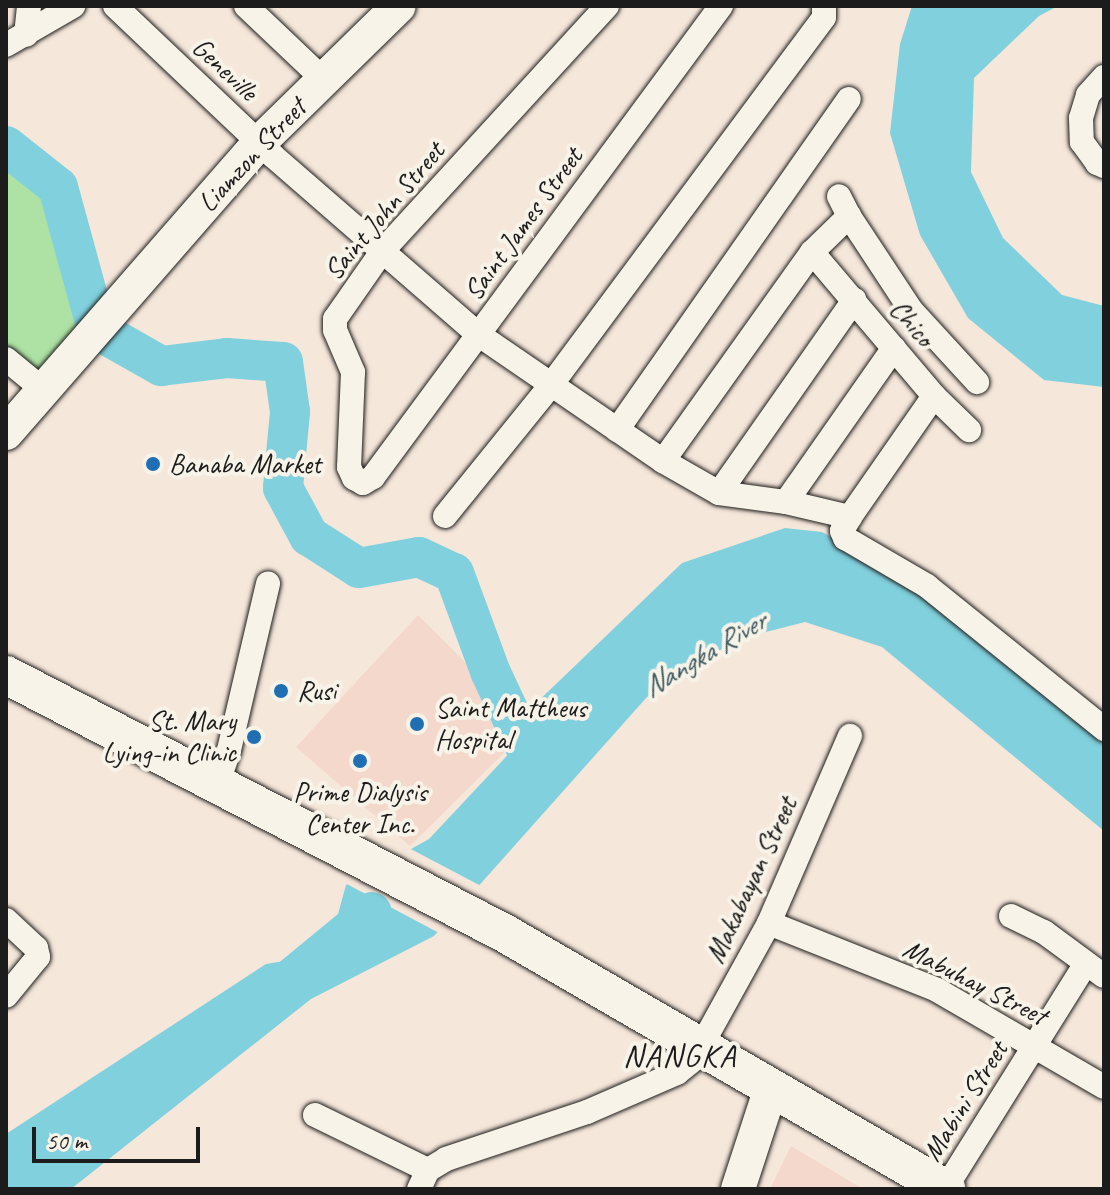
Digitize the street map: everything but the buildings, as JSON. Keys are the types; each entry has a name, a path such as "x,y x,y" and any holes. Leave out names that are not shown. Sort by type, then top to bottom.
{"main road":[{"path":"6,675 494,928 946,1189"}],"street":[{"path":"16,40 29,6"},
{"path":"16,40 73,6"},
{"name":"Geneville","path":"115,6 381,253 479,335 663,461 719,493"},
{"path":"246,6 324,80"},
{"name":"Liamzon Street","path":"6,433 46,392 260,142 399,6"},
{"name":"Saint John Street","path":"373,477 363,483 354,478 349,467 353,372 335,330 335,319 381,253 607,6"},
{"name":"Saint James Street","path":"373,477 721,6"},
{"path":"445,516 551,385 824,12"},
{"path":"1104,77 1088,95 1081,118 1082,142 1097,163 1104,166"},
{"path":"617,430 849,99"},
{"path":"663,461 844,206 911,310 977,382"},
{"name":"Chico","path":"812,252 934,396 969,430"},
{"path":"850,517 786,502 719,493 854,300"},
{"path":"786,502 894,348"},
{"path":"6,359 46,392"},
{"path":"934,396 842,531 850,543 927,586 1104,729"},
{"path":"217,785 229,750 268,584"},
{"name":"Makabayan Street","path":"424,1179 446,1159 587,1112 677,1073 701,1048 769,923 850,736"},
{"path":"1011,916 1044,932 1095,969"},
{"path":"6,920 36,948 38,957 6,996"},
{"name":"Mabuhay Street","path":"769,923 937,990 1104,1087"},
{"name":"Mabini Street","path":"946,1189 1035,1046 1095,969"},
{"path":"738,1189 771,1088"},
{"path":"315,1115 424,1179"}],"shaded area":[{"name":"Saint Mattheus Hospital","path":"418,615 514,711 520,737 410,846 296,747"},
{"path":"791,1146 863,1189 770,1189"}],"green space":[{"path":"6,156 51,192 83,324 41,378 6,351"}],"water":[{"path":"912,6 1058,6 1039,16 974,78 971,172 1003,238 1062,295 1104,306 1104,387 1044,380 968,318 920,235 890,133 900,44"},
{"path":"785,528 822,532 922,589 1104,722 1104,831 882,647 805,622 743,638 694,664 647,697 434,936 311,999 71,1189 6,1189 6,1134 266,964 327,954 346,885 429,839 519,743 531,708 682,563"}],"pier":[{"path":"407,847 483,887 441,934 343,882"}],"waterway":[{"path":"6,146 58,187 93,315"},
{"path":"110,337 161,366 227,358 283,362 290,412 283,488 309,536 359,568 419,557 454,573 490,671 539,776"},
{"name":"Nangka River","path":"276,991 372,912"}],"place":[{"name":"Banaba Market","path":"153,464"},
{"name":"Rusi","path":"281,691"},
{"name":"Saint Mattheus Hospital","path":"417,724"},
{"name":"St. Mary Lying-in Clinic","path":"254,737"},
{"name":"Prime Dialysis Center Inc.","path":"360,761"}],"district":[{"name":"NANGKA","path":"680,1056"}]}
